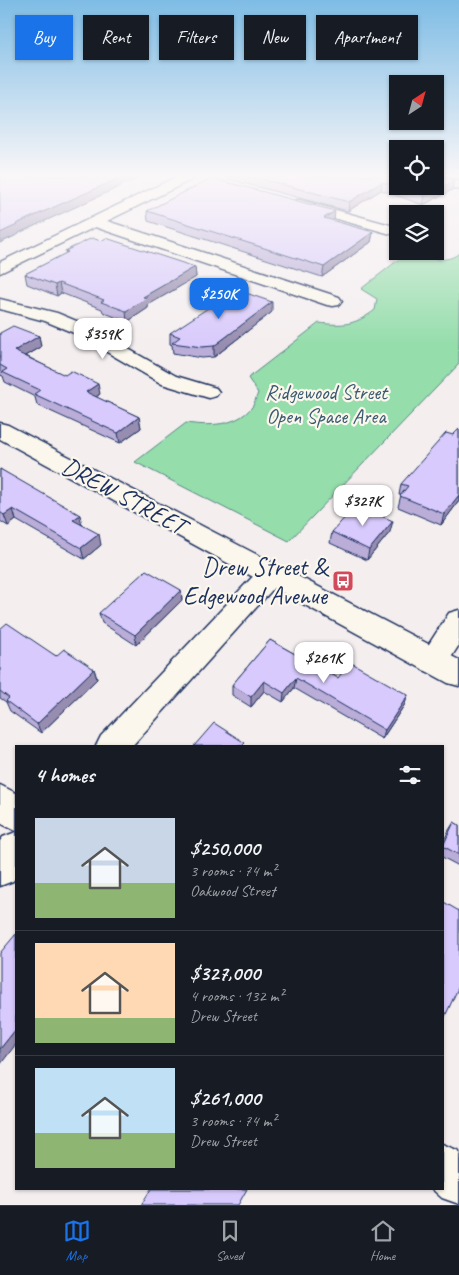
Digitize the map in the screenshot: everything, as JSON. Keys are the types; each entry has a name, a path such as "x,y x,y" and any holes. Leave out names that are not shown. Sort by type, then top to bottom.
{"street":[{"path":"0,268 73,232"},
{"path":"125,232 333,301"},
{"path":"0,304 51,317 80,329 169,380 209,392"},
{"name":"DREW STREET","path":"0,430 459,674"},
{"path":"113,745 271,574"},
{"path":"433,661 459,621"},
{"path":"0,801 15,813"},
{"path":"0,868 15,851"},
{"path":"444,1169 459,1181"}],"green space":[{"name":"Ridgewood Street Open Space Area","path":"459,253 459,364 289,541 135,462 186,423 203,425 221,424 230,422 245,414 253,405 258,393 248,378 319,323 349,323 361,319 375,310 377,299 361,289 398,260 444,260 454,257"}],"building":[{"path":"214,232 373,232 324,267"},
{"path":"92,238 101,241 106,238 195,267 143,297 147,298 126,311 101,302 104,300 59,283 55,285 25,274"},
{"path":"231,293 240,296 246,293 272,302 214,346 202,347 172,343 180,337 170,333"},
{"path":"13,326 39,336 14,351 65,375 71,371 98,384 86,392 139,417 118,433 34,394 40,390 2,372 7,369 0,365 0,333"},
{"path":"459,429 459,495 444,514 400,496 408,486 401,484 446,433 453,435"},
{"path":"0,469 80,515 73,520 99,534 81,548 13,509 4,515 0,512"},
{"path":"356,505 393,521 369,550 332,532"},
{"path":"146,570 181,590 135,635 99,613"},
{"path":"7,623 56,656 64,649 94,669 37,724 6,701 9,698 0,691 0,629"},
{"path":"270,640 338,678 350,662 408,695 385,730 296,678 284,693 264,681 251,697 232,685"},
{"path":"214,723 245,743 243,745 195,745"},
{"path":"454,822 459,825 459,855 444,847"},
{"path":"444,902 459,911 459,986 444,1019"},
{"path":"15,935 15,1030 0,1049 0,953"},
{"path":"150,1190 246,1190 238,1205 141,1205"}],"place":[{"name":"Drew Street & Edgewood Avenue","path":"343,581"}]}
